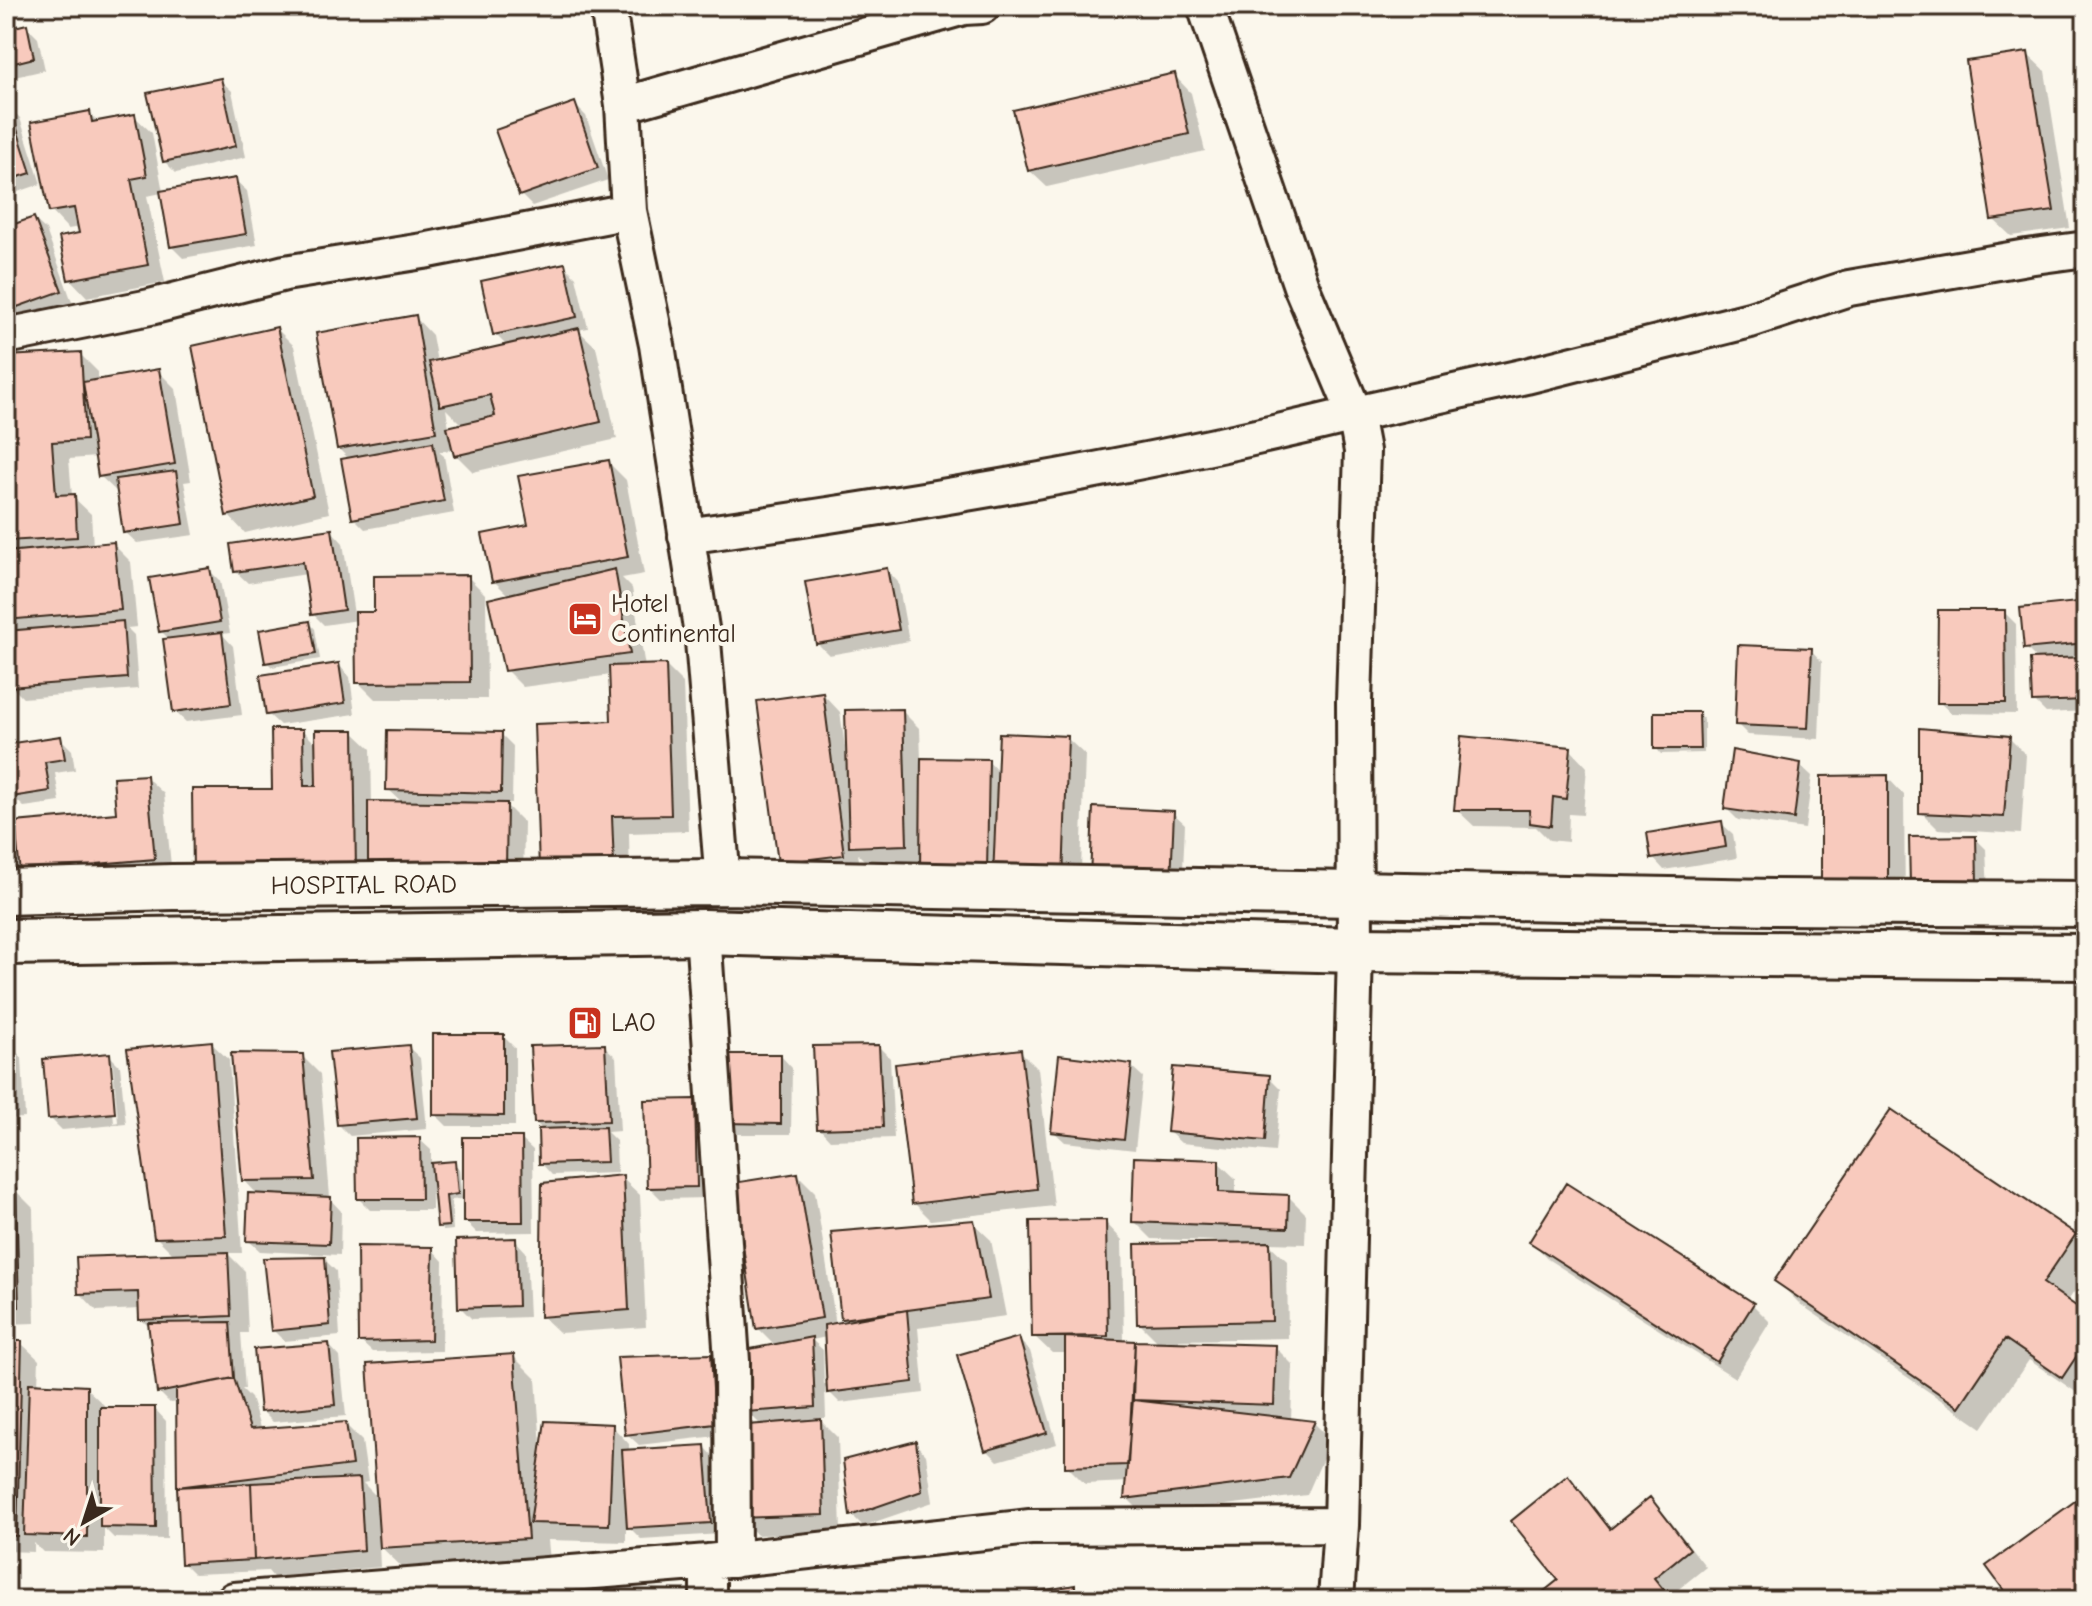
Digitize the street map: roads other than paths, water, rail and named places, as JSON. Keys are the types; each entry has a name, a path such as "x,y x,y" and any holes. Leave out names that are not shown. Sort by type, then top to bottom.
{"street":[{"path":"608,6 623,105 629,211 657,345 703,641 723,882"},
{"path":"623,105 964,7 982,6"},
{"path":"1205,6 1301,286 1355,414 1362,451 1354,702 1355,950 1341,1525 1336,1600"},
{"path":"6,336 150,307 285,273 423,251 629,211"},
{"path":"686,536 932,501 1229,445 1750,320 1849,288 2086,249"},
{"name":"HOSPITAL ROAD","path":"6,892 172,887 723,882 1742,901 2086,904"},
{"path":"708,1600 721,1561 732,1361 713,932"},
{"name":"HOSPITAL ROAD","path":"6,942 713,932 1355,950 2086,957"},
{"path":"234,1600 721,1561 1030,1527 1341,1525"}],"place":[{"name":"Hotel Continental","path":"585,619"},
{"name":"LAO","path":"585,1023"}]}
